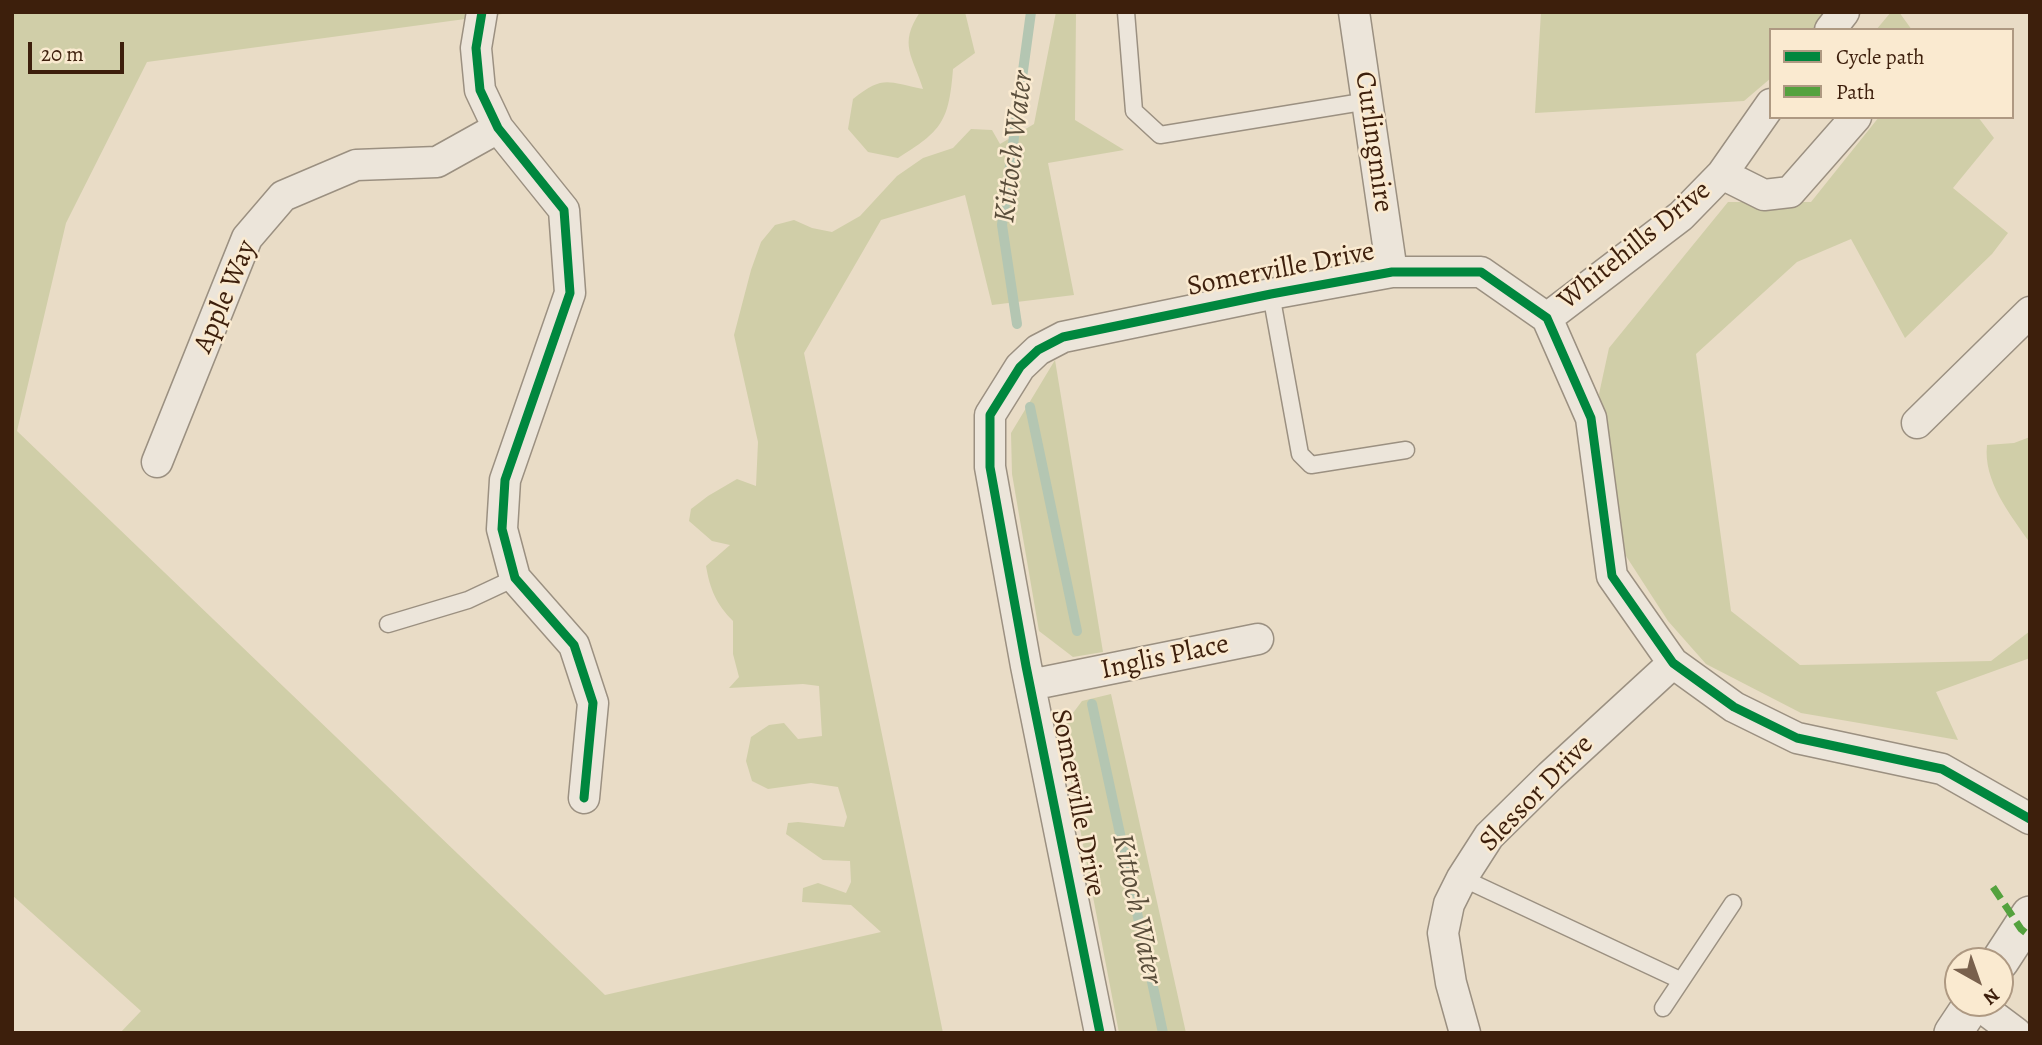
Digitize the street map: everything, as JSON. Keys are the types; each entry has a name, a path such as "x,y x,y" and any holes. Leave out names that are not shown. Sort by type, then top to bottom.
{"street":[{"path":"482,12 476,48 480,90 498,128 564,210 570,293 505,480 502,529 515,578 574,645 593,703 584,798"},
{"name":"Curlingmire","path":"1354,12 1392,272"},
{"path":"1832,28 1844,12"},
{"name":"Whitehills Drive","path":"1547,318 1681,216 1722,174 1769,107"},
{"name":"Whitehills Drive","path":"1722,174 1764,195 1790,192 1854,119"},
{"name":"Apple Way","path":"157,462 247,238 284,196 356,165 438,163 498,128"},
{"name":"Somerville Drive","path":"1100,1033 1030,685 990,467 990,415 1020,367 1038,350 1063,337 1392,272 1481,272 1547,318"},
{"path":"1917,424 2030,312"},
{"path":"1547,318 1591,418 1612,576 1673,663 1734,708 1797,738 1942,769 2030,819"},
{"name":"Inglis Place","path":"1030,685 1258,639"},
{"name":"Slessor Drive","path":"1465,1033 1451,983 1443,933 1449,904 1462,878 1489,836 1673,663"},
{"path":"2009,947 2030,915"},
{"path":"1954,1033 1965,1017"},
{"path":"1994,1017 2016,1033"}],"lane":[{"path":"1126,12 1135,111 1160,135 1368,101"},
{"path":"1271,294 1300,454 1311,465 1406,450"},
{"path":"388,624 468,600 515,578"},
{"path":"1462,878 1680,980"},
{"path":"1662,1008 1732,903"}],"shaded area":[{"path":"12,12 517,12 147,62 66,223 17,431 605,995 881,932 851,905 802,902 803,888 818,883 846,893 851,882 850,861 823,860 786,834 788,823 844,827 847,817 838,787 811,783 768,789 752,781 746,761 751,737 769,725 784,723 798,739 822,736 819,686 803,684 729,688 739,677 733,654 733,621 715,596 706,566 730,545 712,541 689,521 691,509 737,479 756,486 758,442 734,335 761,242 775,225 794,220 812,228 832,232 860,216 897,176 923,158 953,148 971,129 992,130 1000,144 1034,124 1056,12 1076,12 1075,120 1124,150 1048,163 1074,295 992,305 965,195 881,220 804,353 943,1033 120,1033 141,1011 12,895"},
{"path":"920,12 965,12 975,53 953,69 949,101 934,132 898,158 868,152 848,129 853,99 872,86 886,82 923,89 909,50 910,33"},
{"path":"1541,12 1842,12 1830,28 1769,28 1769,80 1744,101 1535,113"},
{"path":"1891,12 1899,12 1911,28 1878,28"},
{"path":"1877,119 1980,119 1994,138 1953,188 2008,233 1992,254 1905,338 1851,239 1797,262 1696,354 1731,611 1800,665 1991,661 2030,631 2030,658 1936,692 1958,740 1801,713 1706,664 1668,621 1626,556 1599,394 1609,348 1728,202 1811,202"},
{"path":"1055,360 1103,652 1073,657 1039,631 1012,474 1011,433"},
{"path":"2030,437 2030,543 2014,521 1994,484 1989,471 1987,445 2014,443"},
{"path":"1111,694 1186,1033 1119,1033 1061,729 1082,701"}],"waterway":[{"name":"Kittoch Water","path":"1017,324 1002,225 1031,12"},
{"name":"Kittoch Water","path":"1030,407 1077,631"},
{"name":"Kittoch Water","path":"1092,704 1163,1033"}],"marked path":[{"path":"1993,887 2021,929 2030,936"}],"cycle path":[{"path":"482,12 476,48 480,90 498,128 564,210 570,293 505,480 502,529 515,578 574,645 593,703 584,798"},
{"path":"1100,1033 1026,666 990,467 990,415 1020,367 1038,350 1063,337 1392,272 1481,272 1547,318 1591,418 1612,576 1673,663 1734,707 1797,738 1942,769 2030,819"}]}
